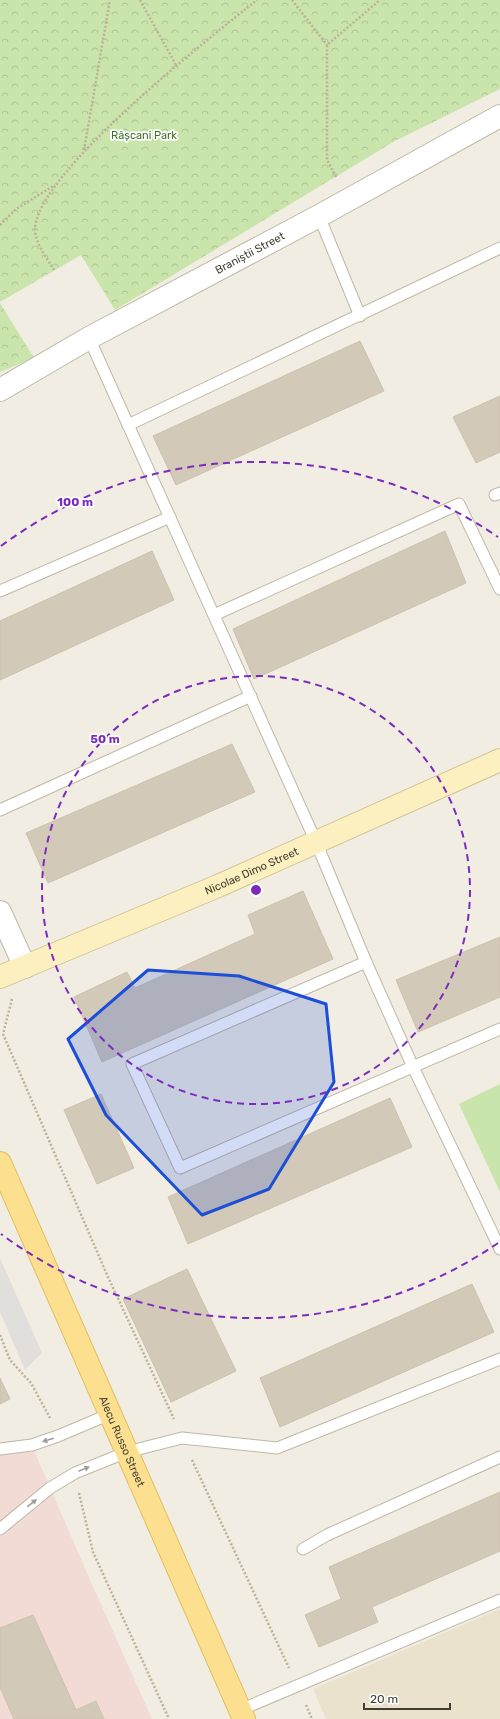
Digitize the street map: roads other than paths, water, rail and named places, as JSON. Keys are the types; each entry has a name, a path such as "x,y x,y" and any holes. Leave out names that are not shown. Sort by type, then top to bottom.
{"main road":[{"name":"Nicolae Dimo Street","path":"11,972 218,886 500,760"},
{"name":"Alecu Russo Street","path":"0,1163 242,1715"}],"street":[{"name":"Braniștii Street","path":"0,390 89,338 319,216 500,116"},
{"path":"0,912 11,972"}],"lane":[{"path":"319,216 360,316"},
{"path":"128,425 360,316 500,248"},
{"path":"89,338 316,842 366,962 413,1067 500,1249"},
{"path":"214,615 459,504 500,589"},
{"path":"0,591 170,517"},
{"path":"0,810 251,696"},
{"path":"366,962 132,1064 180,1168 500,1029"},
{"path":"0,1529 50,1488 75,1473 127,1452 182,1438 277,1448 500,1359"},
{"path":"0,1449 32,1445 58,1436 110,1414"},
{"path":"303,1549 327,1535 500,1457"},
{"path":"242,1715 297,1685 500,1600"}],"park label":[{"name":"Râșcani Park","path":"144,135"}]}
